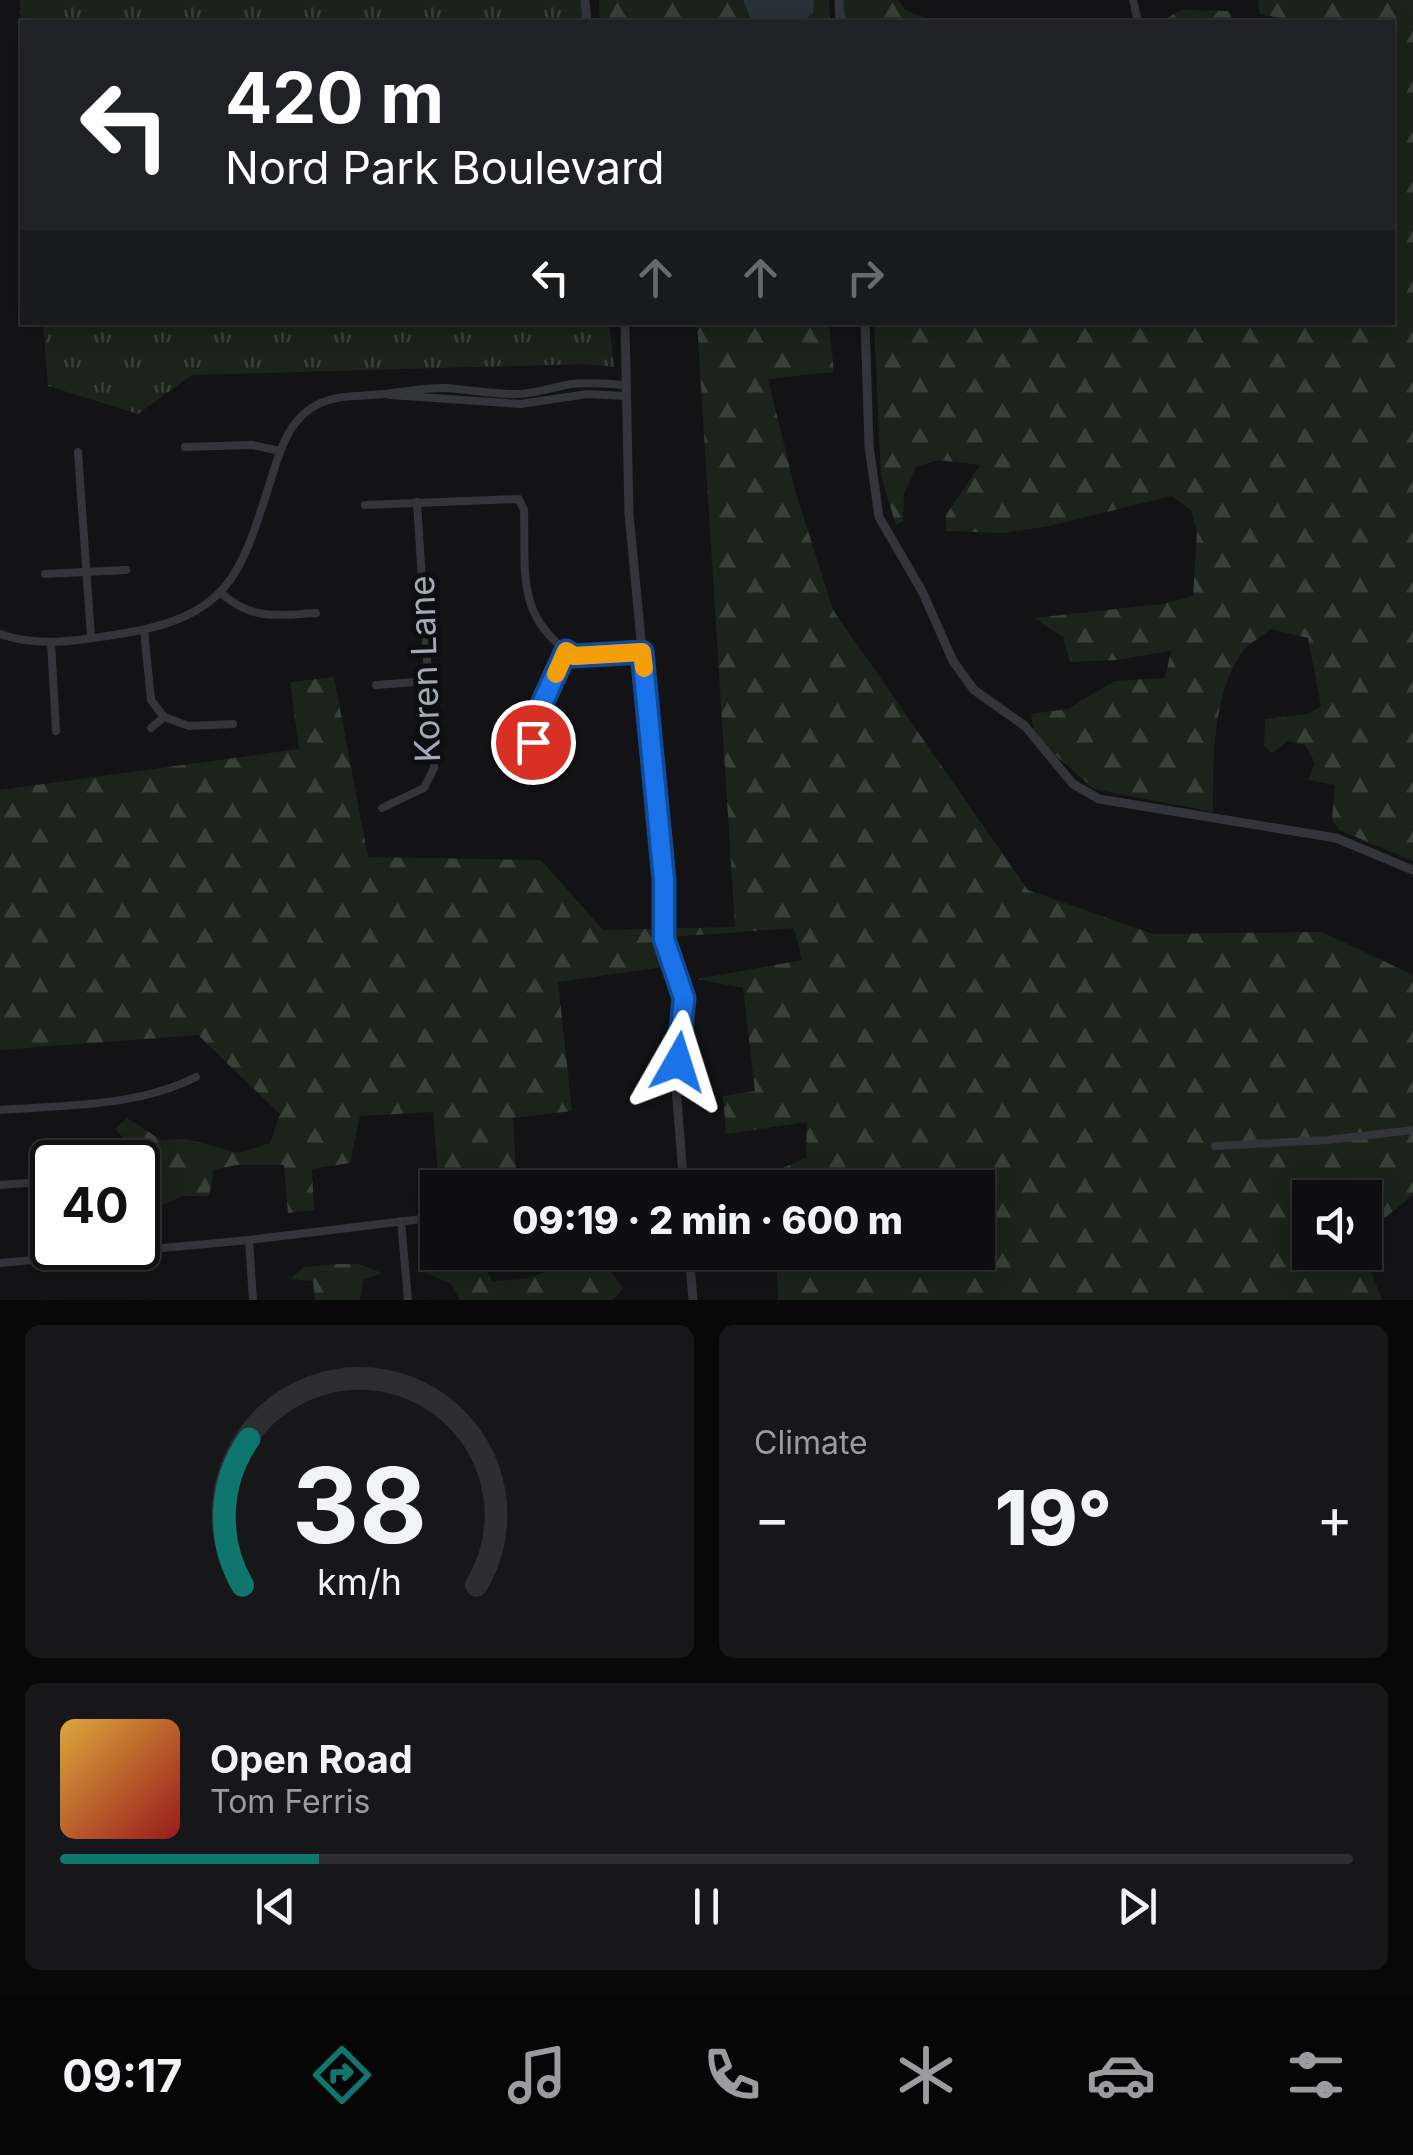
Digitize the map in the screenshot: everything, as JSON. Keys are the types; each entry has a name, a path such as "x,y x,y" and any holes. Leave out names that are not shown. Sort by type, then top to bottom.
{"street":[{"path":"625,325 626,478 664,880 664,939 684,998 676,1087 683,1170"},
{"path":"865,325 869,446 879,517 922,591 952,662 974,690 1025,726 1072,784 1099,799 1336,838 1413,870"},
{"path":"0,634 50,642 144,630 190,615 222,594 240,566 280,452 298,420 312,407 345,396 517,394 588,383 625,390"},
{"path":"588,383 588,394"},
{"path":"417,394 520,404 625,390"},
{"path":"186,447 243,444 280,452"},
{"path":"78,452 90,637"},
{"path":"365,505 519,499 524,510 528,605 543,630 574,656 642,652"},
{"name":"Koren Lane","path":"382,808 424,788 432,775 417,502"},
{"path":"45,574 126,570"},
{"path":"222,594 237,607 255,614 316,614"},
{"path":"252,628 255,614"},
{"path":"144,630 146,680 151,700 164,717 189,726 233,724"},
{"path":"50,642 56,731"},
{"path":"533,742 531,728 566,651"},
{"path":"376,685 428,681"},
{"path":"151,728 164,717"},
{"path":"0,1110 147,1096 196,1077"},
{"path":"1214,1146 1328,1140 1413,1130"},
{"path":"0,1185 30,1183"},
{"path":"0,1263 249,1240 420,1219"},
{"path":"401,1221 408,1300"},
{"path":"249,1240 252,1300"},
{"path":"691,1270 693,1300"}],"green space":[{"path":"20,0 584,0 585,20 21,20"},
{"path":"599,0 743,0 750,17 749,20 600,20"},
{"path":"814,0 829,0 830,20 804,20 813,13"},
{"path":"843,0 898,0 905,10 931,20 844,20"},
{"path":"1258,0 1413,0 1413,861 1339,830 1332,820 1335,785 1308,780 1315,763 1305,745 1288,741 1272,753 1264,746 1265,719 1308,714 1321,706 1308,638 1271,629 1240,655 1219,711 1213,812 1094,789 1046,747 1034,729 1031,714 1068,709 1114,681 1165,678 1171,651 1070,662 1063,637 1034,618 1162,604 1193,596 1197,531 1191,510 1172,496 1049,526 1003,533 946,531 946,515 980,465 938,460 916,467 904,494 903,521 896,525 881,476 874,325 1395,325 1395,20 1290,20 1260,14"},
{"path":"1182,10 1229,11 1235,20 1163,20"},
{"path":"43,325 609,325 614,367 585,364 192,375 138,414 48,386"},
{"path":"697,325 829,325 834,372 768,379 796,493 833,610 1028,890 1153,934 1322,932 1413,975 1413,1195 1382,1220 1382,1180 1292,1180 1292,1270 1371,1270 1382,1300 778,1300 777,1270 995,1270 995,1170 778,1170 806,1158 807,1122 726,1134 723,1096 755,1091 743,988 697,979 802,960 794,928 670,937 678,965 558,982 572,1111 513,1118 516,1170 438,1170 433,1112 360,1116 350,1163 312,1169 314,1210 288,1213 284,1165 236,1165 214,1170 209,1196 183,1196 160,1206 160,1140 125,1140 115,1129 127,1118 161,1140 186,1139 239,1153 270,1143 280,1114 198,1035 0,1050 0,790 299,749 290,682 334,677 368,857 541,860 603,930 735,927"},
{"path":"359,1264 382,1273 363,1280 360,1300 315,1300 313,1281 290,1279 304,1267"},
{"path":"417,1269 486,1270 492,1281 526,1279 551,1270 610,1270 623,1289 613,1300 460,1300 451,1284"}],"shaded area":[{"path":"743,0 814,0 813,13 804,20 749,20"}],"slow traffic":[{"path":"556,674 566,651 574,656 642,652 644,668"}],"route":[{"path":"533,742 531,728 566,651 574,656 642,652 664,880 664,939 684,998 678,1062"}]}
